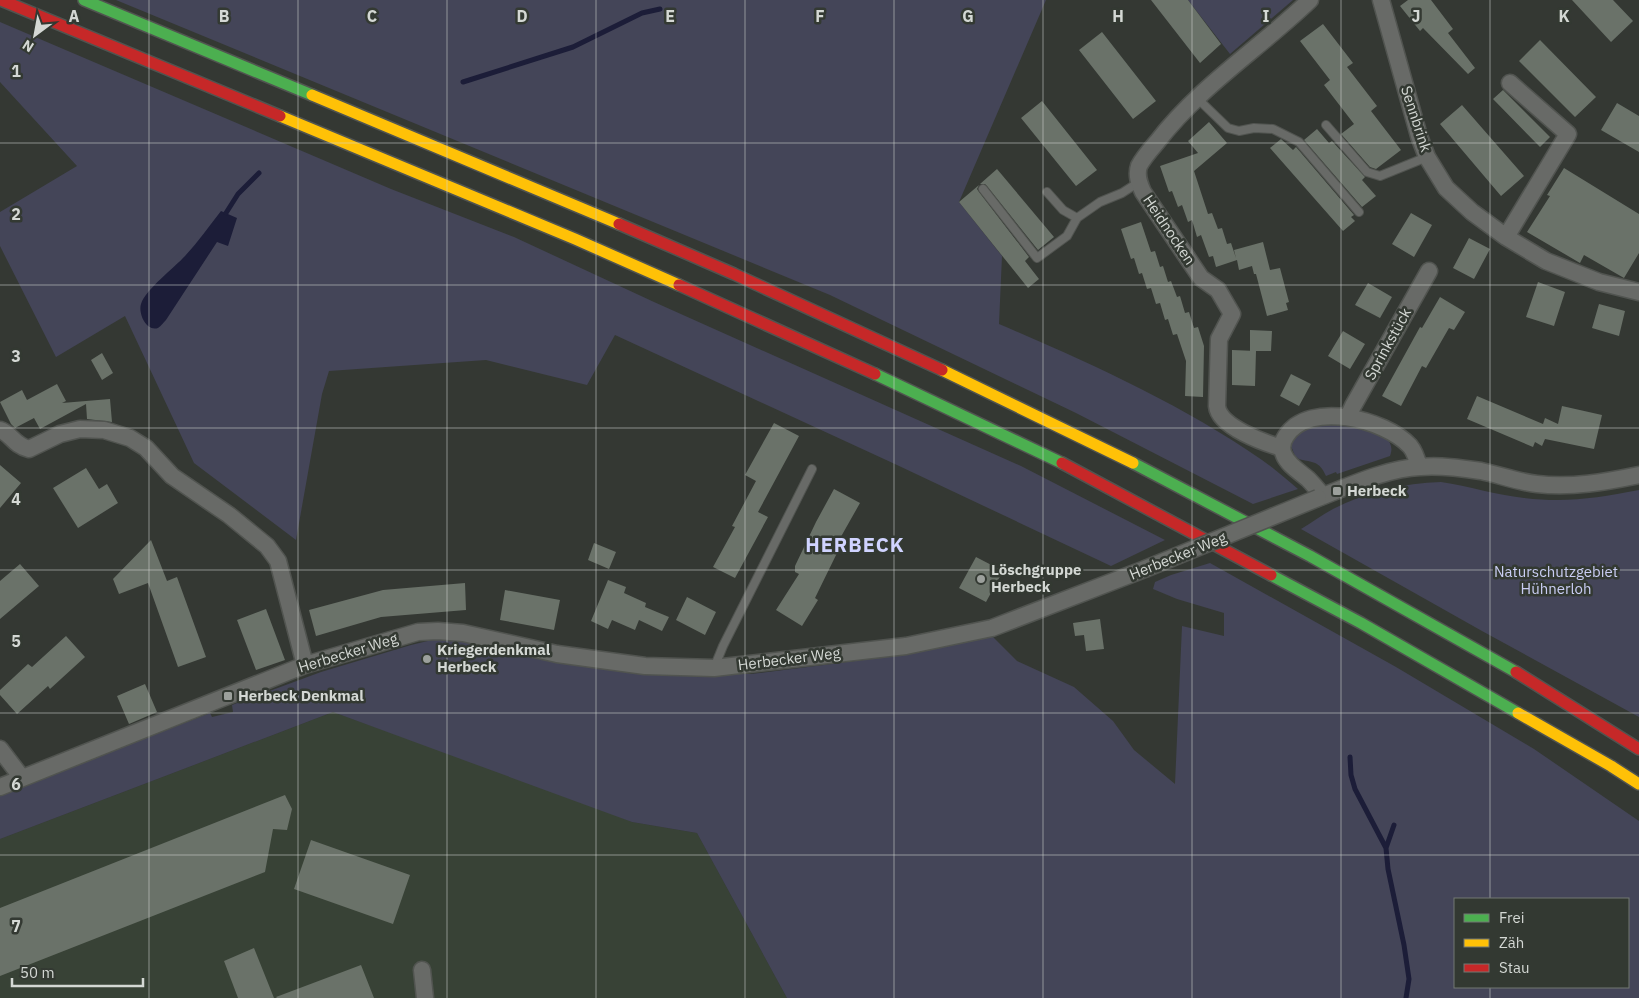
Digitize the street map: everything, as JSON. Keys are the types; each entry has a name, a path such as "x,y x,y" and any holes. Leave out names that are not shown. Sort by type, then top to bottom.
{"highway":[{"path":"1,0 575,239 770,325 966,416 1065,464 1361,623 1611,766 1639,784"},
{"path":"84,0 591,213 796,303 985,390 1123,458 1294,548 1502,664 1639,749"},
{"path":"1497,702 1592,768"}],"street":[{"name":"Heidnocken","path":"1282,448 1258,441 1244,434 1219,413 1217,406 1219,339 1232,314 1218,290 1201,278 1143,192 1138,174 1140,165 1164,133 1197,98 1290,20 1310,0"},
{"name":"Sennbrink","path":"1381,0 1419,136 1427,157 1446,188 1472,212 1506,237 1546,261 1599,282 1639,292"},
{"path":"1506,237 1568,134 1510,83"},
{"name":"Sprinkstück","path":"1348,417 1429,271"},
{"path":"1320,497 1315,486 1283,454 1282,448 1285,438 1290,430 1300,422 1314,418 1348,417 1365,422 1396,435 1409,445 1417,458 1419,467"},
{"path":"0,430 5,431 20,446 29,449 60,434 80,429 104,430 130,438 146,448 172,476 229,515 267,546 278,561 304,665"},
{"name":"Herbecker Weg","path":"0,787 304,665 418,632 438,630 463,632 557,654 646,666 714,668 906,646 992,628 1145,569 1320,497 1393,470 1419,467 1447,467 1482,472 1536,484 1557,486 1599,483 1639,475"},
{"path":"0,749 22,778"},
{"path":"422,970 425,998"}],"lane":[{"path":"1197,98 1228,128 1239,131 1254,128 1273,129 1299,142 1359,212"},
{"path":"1326,125 1367,172 1380,176 1427,157"},
{"path":"983,189 1037,258 1067,236 1077,218 1100,202 1122,193 1139,182"},
{"path":"1047,192 1063,210 1077,218"},
{"name":"Herbecker Weg","path":"714,668 723,646 812,469"}],"shaded area":[{"path":"221,211 237,218 228,246 217,242 166,320 158,328 150,327 144,321 140,308 144,298 154,285 190,251"},
{"path":"333,712 582,801 632,822 697,833 787,998 0,998 0,839"}],"green space":[{"path":"116,0 1046,0 959,202 1002,256 999,324 1101,369 1200,421 1262,460 1298,489 1253,504 1076,413 830,295"},
{"path":"1188,0 1293,0 1230,54"},
{"path":"0,22 391,189 514,237 654,302 1021,466 1165,540 1111,566 615,335 587,385 486,360 329,371 322,394 296,540 194,463 125,316 56,357 0,246 0,212 77,166 0,82"},
{"path":"1348,423 1385,437 1391,448 1390,456 1326,476 1318,465 1295,456 1291,446 1294,438 1306,428 1323,424"},
{"name":"Naturschutzgebiet Hühnerloh","path":"1441,482 1503,495 1554,500 1582,499 1639,490 1639,717 1301,529 1333,509 1372,493 1399,486"},
{"path":"1210,563 1396,667 1534,749 1639,821 1639,998 787,998 697,833 632,822 333,712 0,839 0,795 210,713 212,717 233,712 232,705 321,672 436,639 463,641 657,674 751,674 911,654 992,636 1017,661 1074,687 1113,721 1134,750 1175,784 1182,626 1224,636 1224,613 1177,599 1153,589 1155,582"}],"building":[{"path":"1151,0 1188,0 1221,44 1200,63"},
{"path":"1408,0 1431,0 1453,29 1448,33 1475,68 1468,74 1423,28 1420,31 1400,6"},
{"path":"1572,0 1613,0 1633,21 1611,42"},
{"path":"1323,24 1353,63 1347,67 1377,106 1371,111 1401,150 1376,169 1370,167 1341,134 1354,124 1324,85 1330,80 1300,41"},
{"path":"1102,32 1156,101 1133,119 1079,50"},
{"path":"1540,40 1596,97 1575,117 1519,61"},
{"path":"1503,90 1550,137 1540,147 1493,99"},
{"path":"1042,101 1097,170 1076,186 1021,118"},
{"path":"1617,103 1639,116 1639,152 1601,130"},
{"path":"1462,105 1524,176 1501,196 1440,124"},
{"path":"1209,122 1227,143 1194,171 1208,214 1212,213 1218,229 1222,228 1227,244 1231,243 1236,258 1234,250 1263,242 1270,270 1280,268 1289,302 1286,303 1288,310 1267,316 1256,274 1254,274 1252,266 1239,270 1237,260 1216,267 1213,256 1209,257 1201,235 1197,237 1192,220 1188,222 1182,205 1178,207 1172,191 1169,192 1160,166 1198,153 1188,141"},
{"path":"1317,129 1329,143 1332,141 1365,177 1362,180 1376,196 1362,207 1304,140"},
{"path":"1281,139 1293,150 1296,147 1354,215 1351,217 1355,221 1343,231 1270,148"},
{"path":"1564,168 1639,214 1639,253 1624,278 1584,255 1580,263 1527,232 1550,196 1547,195"},
{"path":"997,169 1054,237 1038,250 987,186 980,184"},
{"path":"979,185 977,189 979,192 1029,257 1025,261 1039,279 1028,288 959,202"},
{"path":"1411,213 1432,225 1414,257 1392,244"},
{"path":"1141,222 1151,252 1155,251 1160,267 1163,266 1168,282 1171,281 1177,297 1180,296 1185,313 1189,312 1194,328 1198,327 1204,346 1203,397 1185,396 1186,361 1177,334 1173,335 1168,319 1165,320 1160,303 1156,304 1151,288 1147,289 1142,273 1139,274 1134,258 1131,259 1121,229"},
{"path":"1469,238 1490,249 1474,279 1453,268"},
{"path":"1538,282 1565,292 1554,326 1526,317"},
{"path":"1368,283 1392,297 1380,318 1355,305"},
{"path":"1440,297 1465,312 1454,330 1449,328 1426,368 1422,366 1401,406 1382,396 1420,327 1422,328"},
{"path":"1599,304 1625,311 1619,336 1592,328"},
{"path":"1250,330 1272,331 1271,351 1250,351"},
{"path":"1343,331 1365,344 1350,369 1328,356"},
{"path":"1232,350 1256,351 1255,386 1232,385"},
{"path":"102,353 113,373 102,380 91,360"},
{"path":"1291,374 1311,384 1299,406 1280,396"},
{"path":"57,384 66,401 62,403 110,399 112,422 87,419 86,404 40,429 34,418 15,428 11,424 0,402 22,390 27,400"},
{"path":"1477,396 1543,424 1545,418 1558,424 1562,406 1602,415 1594,449 1545,439 1542,446 1535,442 1533,447 1467,419"},
{"path":"774,423 799,436 758,512 768,517 735,578 713,567 735,527 732,526 756,481 745,475"},
{"path":"0,465 21,483 0,508"},
{"path":"86,468 99,489 107,484 118,503 78,528 53,488"},
{"path":"834,489 860,503 834,549 838,551 815,598 818,600 802,626 776,610 799,574 795,572 795,566"},
{"path":"151,540 167,581 177,577 206,657 178,667 148,583 119,594 113,579"},
{"path":"594,543 616,552 609,569 588,560"},
{"name":"Löschgruppe Herbeck","path":"976,557 1003,571 986,602 959,588"},
{"path":"20,564 39,586 0,619 0,581"},
{"path":"608,580 626,587 624,593 646,603 645,607 669,617 662,631 639,620 635,630 612,620 608,629 591,621"},
{"path":"465,583 466,610 381,617 316,636 309,610 383,590"},
{"path":"505,590 560,600 554,630 500,620"},
{"path":"687,597 716,612 705,635 676,620"},
{"path":"266,609 285,660 256,670 237,620"},
{"path":"1100,619 1104,649 1086,651 1084,635 1075,636 1073,623"},
{"path":"66,636 85,657 50,689 48,686 17,714 0,695 0,690 28,664 32,667"},
{"path":"145,684 157,712 129,724 117,696"},
{"path":"285,795 292,809 287,830 273,829 265,872 0,976 0,908"},
{"path":"311,840 410,875 393,924 294,889"},
{"path":"254,948 274,998 238,998 224,961"},
{"path":"361,965 374,998 276,997"}],"waterway":[{"path":"463,82 573,47 642,13 660,9"},
{"path":"226,213 238,194 259,173"},
{"path":"1350,757 1351,775 1355,789 1386,848 1388,869 1409,979 1406,998"},
{"path":"1386,848 1394,825"}],"traffic: fast":[{"path":"84,0 312,95"},
{"path":"875,374 1062,463"},
{"path":"1133,463 1310,556 1516,672"},
{"path":"1271,575 1361,623 1518,713"}],"traffic: slow":[{"path":"312,95 619,224"},
{"path":"280,116 575,239 679,285"},
{"path":"942,370 1133,463"},
{"path":"1518,713 1639,784"}],"traffic: jam":[{"path":"1,0 280,116"},
{"path":"619,224 734,274 942,370"},
{"path":"679,285 875,374"},
{"path":"1062,463 1271,575"},
{"path":"1516,672 1639,749"}],"place":[{"name":"Herbeck","path":"1337,491"},
{"name":"Löschgruppe Herbeck","path":"981,579"},
{"name":"Kriegerdenkmal Herbeck","path":"427,659"},
{"name":"Herbeck Denkmal","path":"228,696"}],"district":[{"name":"HERBECK","path":"855,545"}]}
